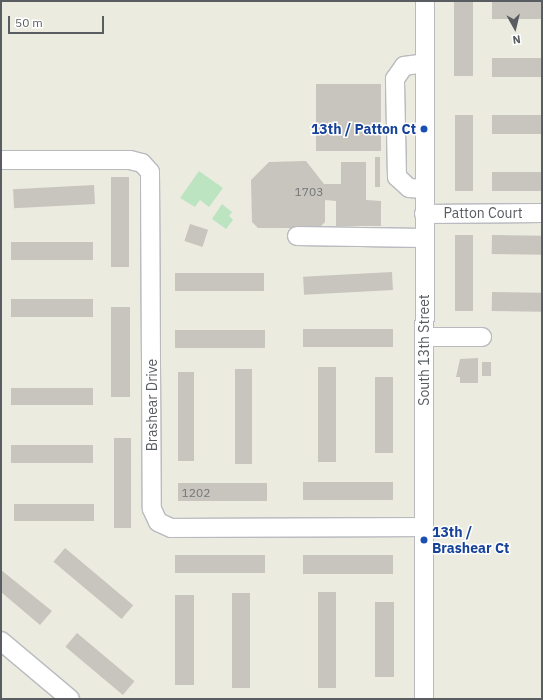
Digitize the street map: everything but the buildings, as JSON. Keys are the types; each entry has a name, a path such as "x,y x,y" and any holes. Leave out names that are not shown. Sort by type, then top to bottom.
{"street":[{"name":"South 13th Street","path":"424,699 425,1"},
{"path":"424,189 409,188 397,177 395,79 404,66 425,63"},
{"name":"Brashear Drive","path":"1,160 130,160 142,163 150,172 152,509 158,522 171,528 424,527"},
{"name":"Patton Court","path":"424,214 542,213"},
{"path":"297,236 424,238"},
{"path":"424,337 482,336"},
{"path":"1,641 70,699"}],"green space":[{"path":"199,171 223,188 209,207 200,200 195,207 180,198"},
{"path":"222,204 232,212 229,216 233,220 226,229 212,219"}],"place":[{"name":"13th / Patton Ct","path":"424,129"},
{"name":"13th / Brashear Ct","path":"424,540"}]}
